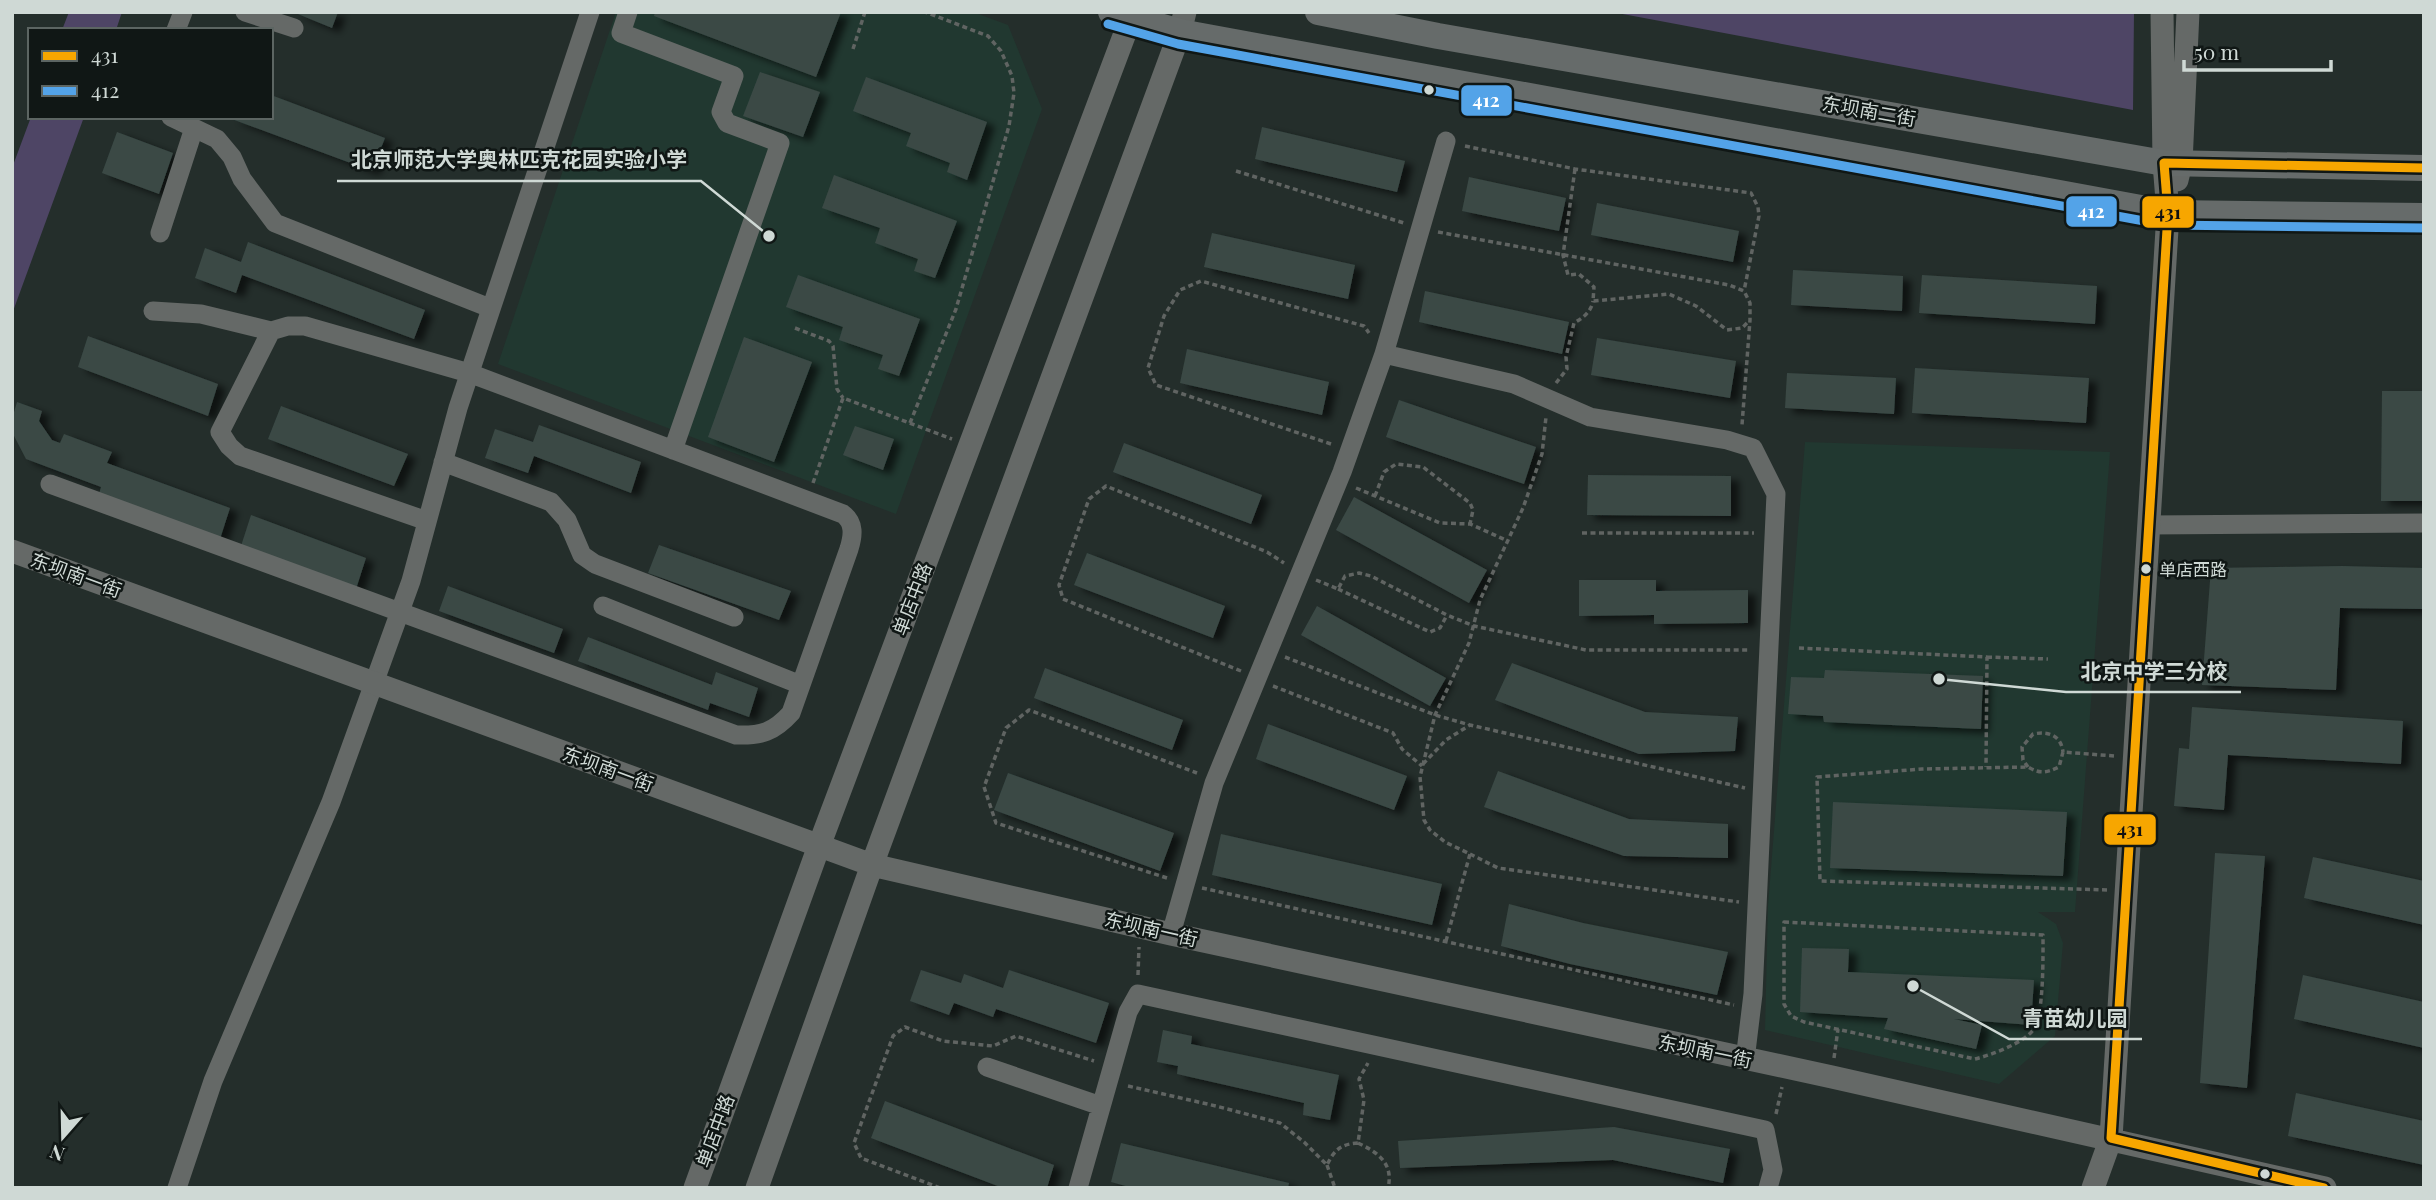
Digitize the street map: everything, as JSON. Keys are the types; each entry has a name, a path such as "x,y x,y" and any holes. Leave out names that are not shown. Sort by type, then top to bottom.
{"main road":[{"name":"东坝南二街","path":"1318,12 1451,38 2173,163 2424,168"},
{"path":"1125,15 1183,22 2168,213 2424,216"}],"street":[{"path":"245,12 294,28"},
{"path":"177,1188 212,1081 331,802 400,612 469,373 590,12"},
{"path":"628,12 621,33 734,76 721,112 727,123 780,143 673,450"},
{"path":"2162,12 2173,163"},
{"path":"2093,1188 2111,1138 2168,213 2188,12"},
{"name":"单店中路","path":"695,1188 819,846 970,446 1125,15"},
{"path":"757,1188 872,865 1183,22"},
{"path":"176,119 217,139 232,157 242,179 275,223 490,308"},
{"path":"160,233 194,128"},
{"path":"1171,934 1213,783 1350,451 1384,354 1446,141"},
{"path":"50,484 736,735 759,736 783,722 791,713 849,549 853,530 850,519 843,514 469,373 305,326 271,331 201,314 153,311"},
{"path":"271,331 220,432 229,446 240,457 427,521"},
{"path":"1384,354 1514,384 1590,418 1727,440 1753,449 1776,494 1757,904 1751,1009 1745,1059"},
{"path":"443,462 551,502 567,520 582,555 595,564 734,617"},
{"path":"2148,526 2424,523"},
{"name":"东坝南一街","path":"12,551 872,865 1171,934 2111,1138 2325,1188"},
{"path":"603,606 801,685"},
{"path":"1078,1188 1128,1012 1138,994 1765,1130 1773,1170 1768,1188"},
{"path":"987,1067 1101,1106"}],"path":[{"path":"853,49 865,12"},
{"path":"910,423 956,309 1009,126 1014,93 1012,75 1001,51 988,36 925,12"},
{"path":"1446,141 1575,169 1751,193 1759,216 1744,291 1750,303 1750,320 1741,445"},
{"path":"1575,169 1563,255 1568,275 1579,274 1594,287 1593,301 1589,312 1574,323 1566,357 1567,369 1548,399 1542,454 1523,508 1480,600 1469,643 1434,715 1419,786 1424,820 1430,830 1445,842 1499,868 1757,904"},
{"path":"1236,171 1420,228 1729,285 1744,291"},
{"path":"1350,451 1156,385 1148,368 1164,316 1180,290 1201,281 1364,326 1384,354"},
{"path":"1593,301 1669,294 1696,306 1727,330 1742,328 1750,320"},
{"path":"796,328 829,341 833,346 837,389 843,398 970,446"},
{"path":"820,465 843,398"},
{"path":"1375,496 1384,472 1396,464 1423,467 1470,503 1473,510 1470,524"},
{"path":"1338,481 1440,523 1470,524 1508,541"},
{"path":"1422,766 1402,750 1393,733 1063,599 1059,586 1089,499 1106,486 1267,552 1298,573 1430,632 1440,628 1447,615"},
{"path":"1583,533 1774,533"},
{"path":"1338,589 1345,576 1359,573 1371,576 1474,626 1586,650 1769,650"},
{"path":"1799,648 2048,659"},
{"path":"1267,650 1434,715 1762,792"},
{"path":"1986,767 1987,657"},
{"path":"1213,783 1191,770 1028,710 1006,729 984,788 996,823 1185,884 1751,1009"},
{"path":"1422,766 1446,740 1470,725"},
{"path":"2045,732 2055,736 2062,744 2063,752 2059,767 2047,773 2038,772 2023,760 2022,747 2033,734 2045,732"},
{"path":"2063,752 2134,757"},
{"path":"2028,766 1922,769 1817,777 1820,881 2126,891"},
{"path":"1446,942 1470,854"},
{"path":"1784,922 2043,934 2039,1017 2033,1030 1994,1054 1975,1059 1838,1029 1804,1022 1791,1016 1784,1004 1784,922"},
{"path":"1138,994 1140,927"},
{"path":"940,1188 861,1157 854,1143 893,1036 905,1027 943,1041 993,1046 1016,1036 1111,1074 1280,1123 1327,1165 1335,1188"},
{"path":"1832,1077 1838,1029"},
{"path":"1357,1143 1364,1100 1359,1079 1368,1065 1370,1045"},
{"path":"1765,1130 1776,1115 1785,1068"},
{"path":"1327,1165 1333,1152 1345,1144 1357,1143 1378,1153 1387,1165 1390,1179 1388,1188"}],"shaded area":[{"path":"69,12 122,12 117,28 63,28"},
{"path":"616,12 973,12 1008,25 1042,109 896,514 498,364"},
{"path":"1612,12 2134,12 2133,110"},
{"path":"30,119 83,119 12,314 12,168"},
{"path":"1805,442 2110,452 2075,912 2038,912 2056,924 2063,943 2055,1036 1999,1084 1765,1030 1768,906"}],"building":[{"path":"293,12 338,12 332,28"},
{"path":"655,12 841,12 816,77 654,16"},
{"path":"760,72 820,92 803,137 743,116"},
{"path":"866,77 987,122 967,180 947,172 950,163 906,146 911,133 853,111"},
{"path":"273,96 385,138 372,171 232,119 273,119"},
{"path":"1262,127 1405,161 1397,192 1255,159"},
{"path":"117,132 173,153 159,194 102,173"},
{"path":"834,175 957,221 935,278 914,271 918,259 875,243 880,228 822,208"},
{"path":"1469,177 1566,198 1559,231 1462,211"},
{"path":"1597,203 1739,231 1733,262 1591,235"},
{"path":"1212,233 1355,265 1348,299 1204,267"},
{"path":"248,242 425,310 414,339 242,275 236,293 195,278 205,248 241,262"},
{"path":"1793,270 1903,276 1902,311 1791,305"},
{"path":"798,275 920,319 899,376 878,369 883,355 839,340 843,327 786,307"},
{"path":"1922,275 2097,286 2095,324 1919,313"},
{"path":"1425,291 1569,322 1562,354 1419,322"},
{"path":"88,336 218,384 208,416 78,367"},
{"path":"744,337 812,362 774,462 708,437"},
{"path":"1597,338 1736,361 1730,398 1591,375"},
{"path":"1187,349 1329,382 1322,415 1180,383"},
{"path":"1915,368 2089,378 2086,423 1912,413"},
{"path":"1787,373 1896,378 1894,414 1785,408"},
{"path":"2382,391 2424,391 2424,501 2381,501"},
{"path":"1399,400 1536,447 1524,484 1386,437"},
{"path":"17,402 42,411 39,421 52,440 60,443 64,434 112,452 107,463 230,508 220,539 99,494 101,487 26,459 12,432 12,419"},
{"path":"281,406 408,454 394,486 268,439"},
{"path":"539,425 641,462 631,493 534,456 528,473 485,458 495,429 533,442"},
{"path":"855,426 894,439 883,470 843,455"},
{"path":"1124,443 1262,495 1251,524 1113,472"},
{"path":"1588,475 1731,476 1731,516 1587,515"},
{"path":"1354,497 1487,570 1469,603 1336,530"},
{"path":"251,515 366,558 356,589 241,546"},
{"path":"659,545 791,591 779,620 648,573"},
{"path":"1087,553 1225,606 1213,638 1074,585"},
{"path":"2211,568 2424,568 2424,609 2340,608 2336,690 2202,685"},
{"path":"1579,580 1656,580 1656,591 1748,590 1748,623 1654,624 1654,615 1579,616"},
{"path":"448,586 563,629 554,653 439,611"},
{"path":"1317,606 1446,678 1430,706 1301,635"},
{"path":"588,637 712,685 716,672 758,688 749,717 710,703 708,710 578,661"},
{"path":"1512,663 1645,712 1738,717 1735,751 1639,754 1495,700"},
{"path":"1045,668 1183,720 1172,750 1034,698"},
{"path":"1825,670 1983,676 1981,729 1824,722 1823,716 1788,714 1791,677 1824,678"},
{"path":"2192,707 2403,721 2401,764 2228,755 2224,810 2174,806 2179,748 2189,749"},
{"path":"1268,724 1407,776 1394,810 1256,759"},
{"path":"1498,771 1629,819 1728,824 1728,858 1624,856 1484,807"},
{"path":"1008,773 1174,833 1160,871 994,810"},
{"path":"1833,802 2067,812 2063,876 1830,868"},
{"path":"1221,834 1442,884 1432,925 1212,875"},
{"path":"2215,853 2265,856 2247,1088 2200,1083"},
{"path":"2313,857 2424,881 2424,925 2304,898"},
{"path":"1509,904 1583,923 1728,952 1717,995 1570,964 1501,946"},
{"path":"1802,948 1849,949 1848,972 2034,980 2031,1025 1954,1019 1982,1025 1976,1049 1884,1029 1888,1018 1800,1012"},
{"path":"921,970 961,983 964,974 1003,988 1009,970 1109,1003 1096,1043 996,1009 993,1017 954,1003 949,1015 910,1001"},
{"path":"2303,975 2424,1002 2424,1048 2294,1019"},
{"path":"1163,1030 1192,1036 1191,1044 1339,1075 1330,1120 1303,1115 1304,1103 1177,1074 1178,1066 1157,1062"},
{"path":"2296,1093 2424,1121 2424,1165 2288,1136"},
{"path":"885,1101 1054,1165 1047,1188 1003,1188 871,1138"},
{"path":"1614,1127 1730,1149 1723,1183 1613,1160 1400,1168 1398,1141"},
{"path":"1121,1143 1289,1183 1288,1188 1133,1188 1111,1182"}],"transit line":[{"name":"412","path":"1108,24 1178,44 2166,225 2424,228"},
{"name":"431","path":"2111,1138 2168,213 2164,163 2424,168"},
{"name":"431","path":"2111,1138 2324,1188"}],"place":[{"name":"北京师范大学奥林匹克花园实验小学","path":"769,236"},
{"name":"单店西路","path":"2146,569"},
{"name":"北京中学三分校","path":"1939,679"},
{"name":"青苗幼儿园","path":"1913,986"}]}
